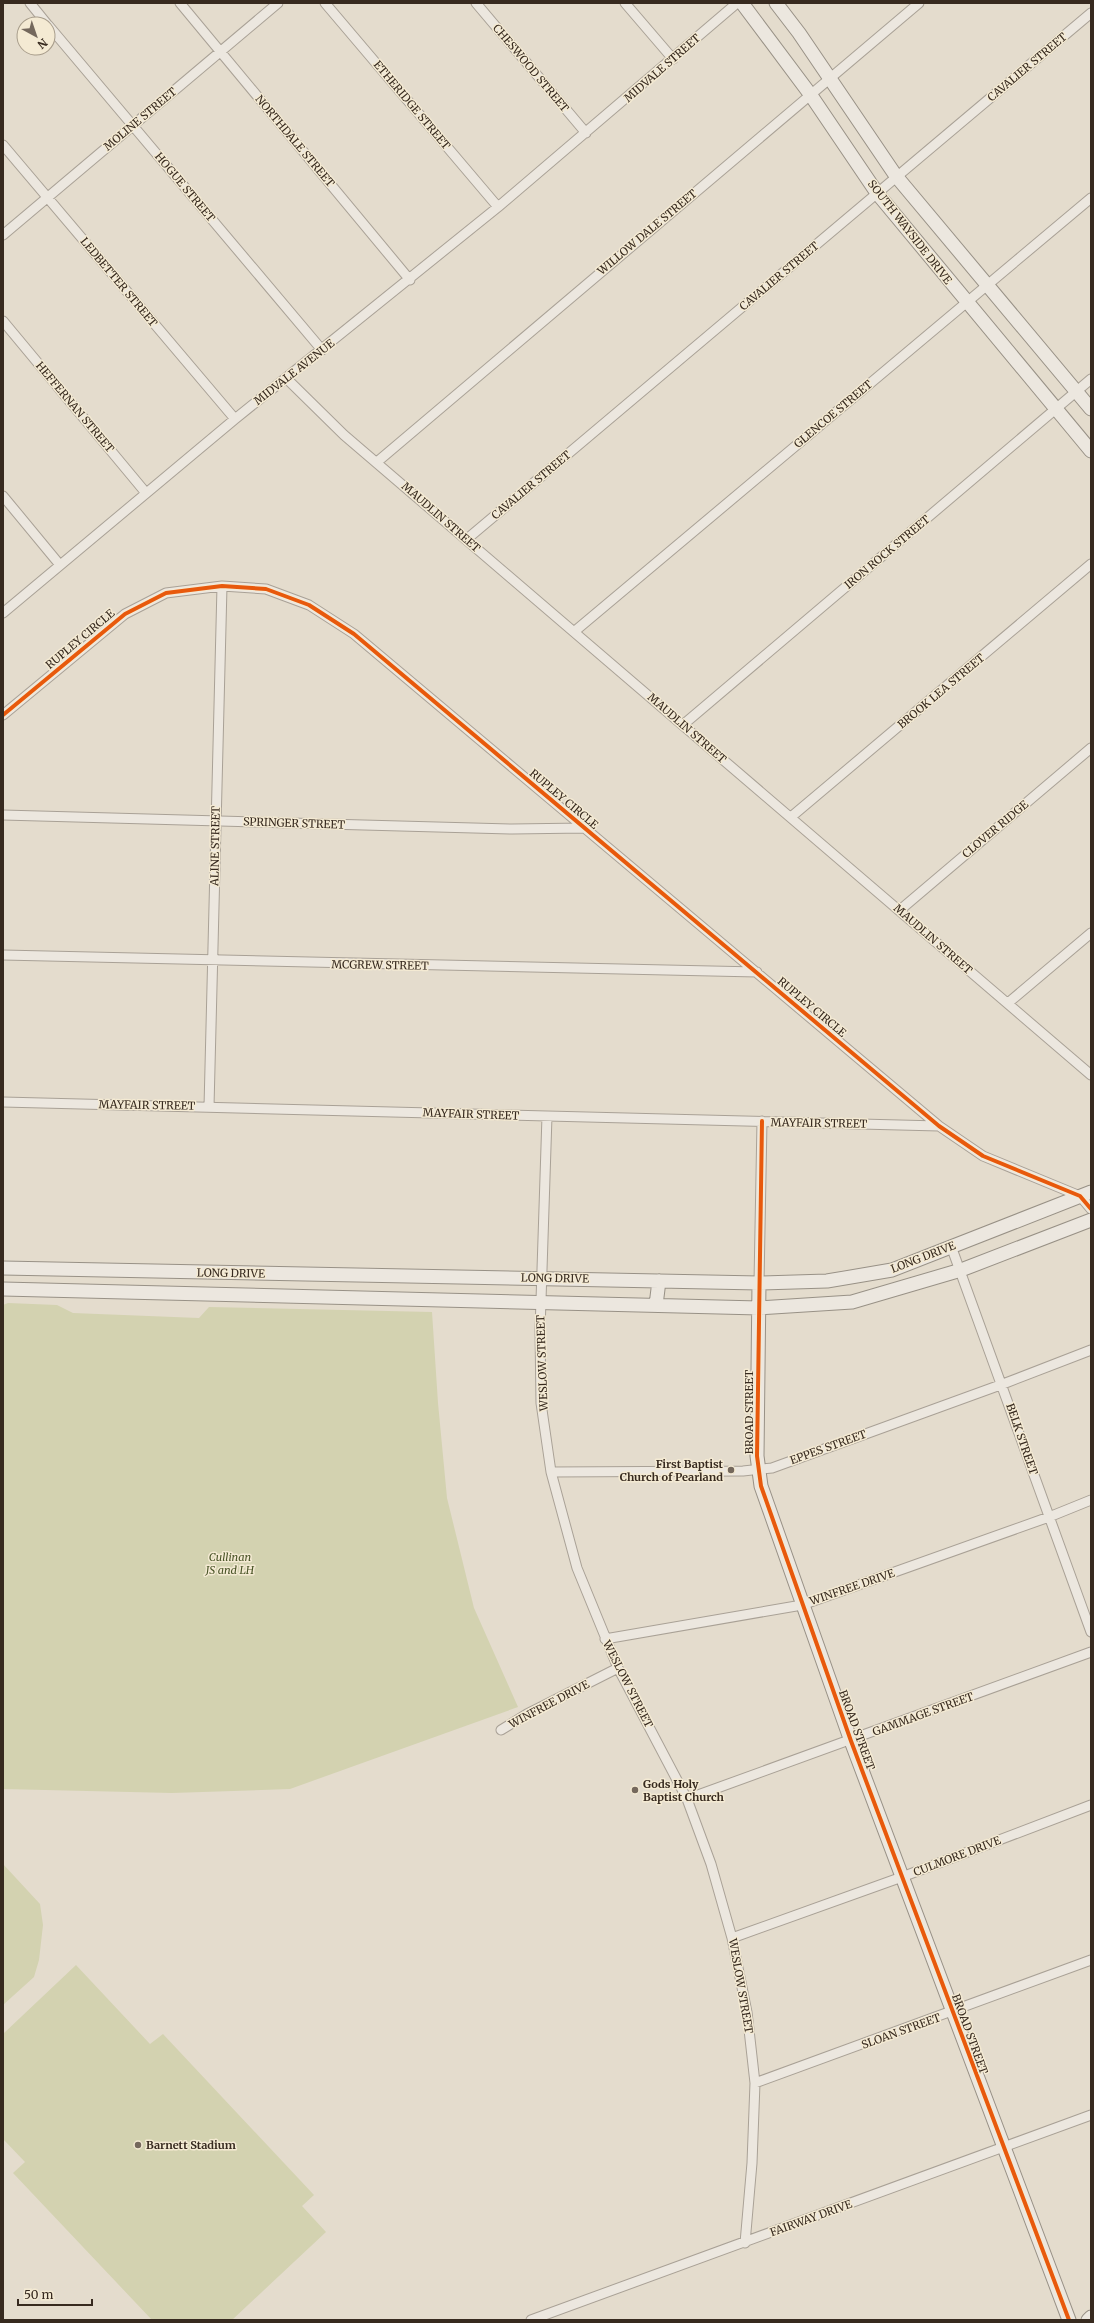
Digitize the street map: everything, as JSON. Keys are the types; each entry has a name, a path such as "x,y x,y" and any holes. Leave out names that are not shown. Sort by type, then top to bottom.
{"main road":[{"name":"SOUTH WAYSIDE DRIVE","path":"742,3 810,94 877,193 966,303 1091,451"},
{"path":"776,3 799,32 896,176 1091,409"},
{"name":"LONG DRIVE","path":"3,1268 540,1278 759,1284 828,1281 892,1270 1085,1194"},
{"name":"LONG DRIVE","path":"3,1289 540,1301 759,1308 852,1302 961,1270 1091,1220"},
{"path":"37,1290 39,1268"},
{"path":"163,1293 164,1272"},
{"path":"302,1296 304,1274"},
{"path":"429,1276 429,1299"},
{"path":"656,1305 659,1281"},
{"name":"BROAD STREET","path":"759,1284 758,1471 761,1486 851,1741 1069,2320"},
{"path":"1088,2320 1091,2317"}],"street":[{"name":"HOGUE STREET","path":"30,3 41,16"},
{"name":"NORTHDALE STREET","path":"180,3 410,280"},
{"name":"MOLINE STREET","path":"3,235 278,3"},
{"name":"ETHERIDGE STREET","path":"325,3 498,206"},
{"name":"CHESWOOD STREET","path":"476,3 586,133"},
{"path":"625,3 673,59"},
{"name":"MIDVALE STREET","path":"586,133 737,3"},
{"name":"WILLOW DALE STREET","path":"377,462 918,3"},
{"name":"CAVALIER STREET","path":"467,539 1091,12"},
{"name":"HOGUE STREET","path":"56,34 322,350"},
{"name":"MIDVALE AVENUE","path":"3,613 235,419 410,280 586,133"},
{"name":"LEDBETTER STREET","path":"3,145 235,419"},
{"name":"GLENCOE STREET","path":"574,631 1091,198"},
{"name":"HEFFERNAN STREET","path":"3,321 146,493"},
{"name":"MAUDLIN STREET","path":"286,378 344,435 684,724 1008,1003 1089,1070"},
{"name":"IRON ROCK STREET","path":"684,724 1091,379"},
{"path":"3,496 60,565"},
{"name":"BROOK LEA STREET","path":"791,817 1091,564"},
{"name":"RUPLEY CIRCLE","path":"3,715 125,614 166,593 222,586 266,589 309,604 354,634 939,1126 983,1156 1085,1194 1091,1208"},
{"name":"ALINE STREET","path":"209,1107 222,586"},
{"name":"CLOVER RIDGE","path":"900,910 1091,748"},
{"name":"SPRINGER STREET","path":"3,815 512,829 584,828"},
{"path":"1008,1003 1091,932"},
{"name":"MCGREW STREET","path":"3,955 212,961 757,972"},
{"name":"MAYFAIR STREET","path":"3,1102 939,1126"},
{"name":"WESLOW STREET","path":"547,1116 540,1278 541,1403 551,1472 577,1568 618,1668 687,1799 711,1864 732,1938 747,2012 755,2083 752,2163 745,2243"},
{"name":"BROAD STREET","path":"759,1284 762,1121"},
{"name":"BELK STREET","path":"951,1246 1003,1384 1049,1518 1091,1632"},
{"name":"EPPES STREET","path":"551,1472 758,1471 772,1468 1003,1384 1091,1350"},
{"name":"WINFREE DRIVE","path":"605,1639 802,1605 1049,1518 1091,1500"},
{"name":"GAMMAGE STREET","path":"687,1799 851,1741 1091,1652"},
{"name":"WINFREE DRIVE","path":"501,1730 527,1714 618,1668"},
{"name":"CULMORE DRIVE","path":"732,1938 902,1877 1091,1805"},
{"name":"SLOAN STREET","path":"755,2083 1091,1960"},
{"name":"FAIRWAY DRIVE","path":"531,2320 745,2243 1091,2115"}],"green space":[{"name":"Cullinan JS and LH","path":"8,1303 57,1305 73,1313 199,1318 209,1307 432,1312 438,1403 447,1498 474,1608 518,1707 290,1789 172,1793 3,1789 3,1305"},
{"path":"3,1864 40,1904 43,1925 39,1960 34,1977 3,2005"},
{"name":"Barnett Stadium","path":"76,1965 150,2044 163,2034 314,2195 302,2206 326,2232 232,2320 152,2320 13,2173 25,2162 3,2139 3,2034"}],"cycle path":[{"path":"3,715 125,614 166,593 222,586 266,589 309,605 354,634 939,1126 983,1156 1080,1196 1091,1209"},
{"path":"762,1121 757,1456 761,1486 851,1741 1069,2320"}],"place":[{"name":"First Baptist Church of Pearland","path":"731,1470"},
{"name":"Gods Holy Baptist Church","path":"635,1790"},
{"name":"Barnett Stadium","path":"138,2145"}]}
